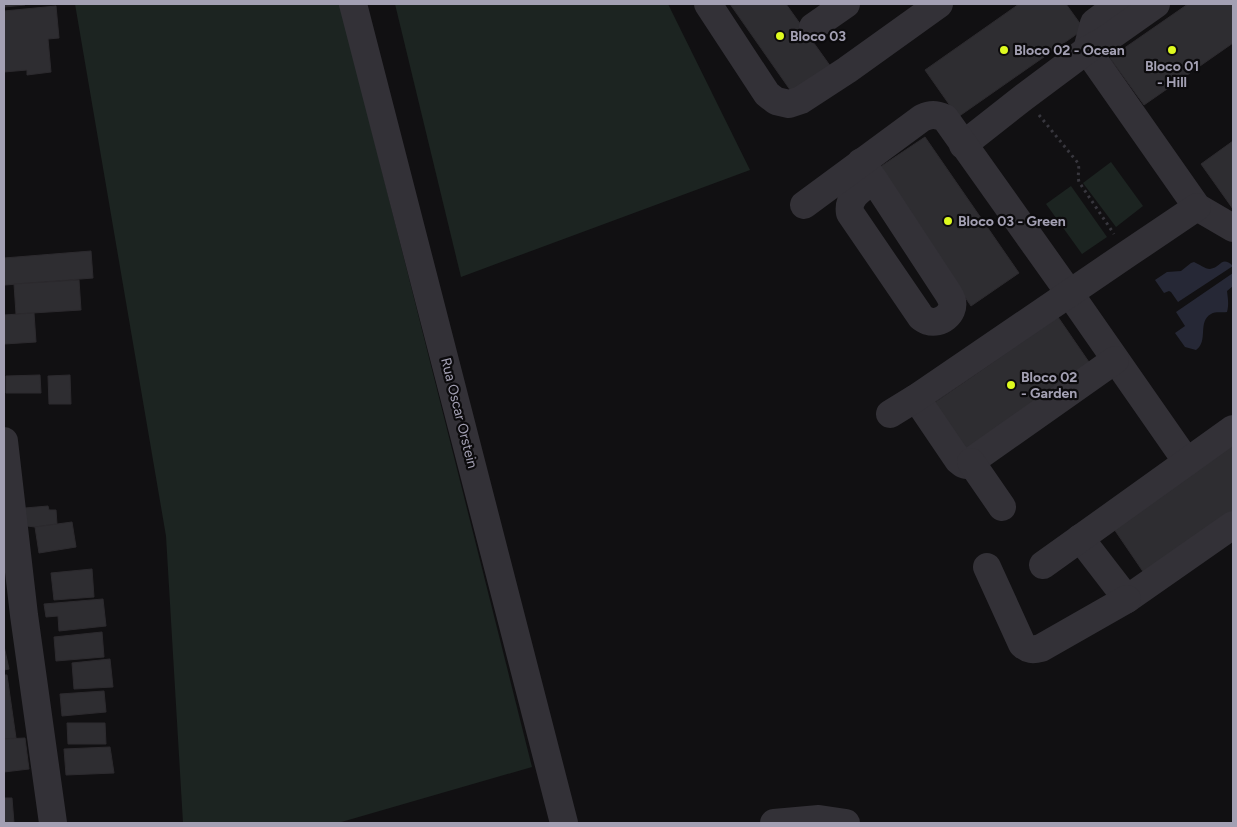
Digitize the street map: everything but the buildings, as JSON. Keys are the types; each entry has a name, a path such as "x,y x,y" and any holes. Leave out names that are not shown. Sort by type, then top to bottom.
{"street":[{"name":"Rua Oscar Orstein","path":"353,4 564,823"},
{"path":"708,4 767,94 776,101 788,104 801,100 938,4"},
{"path":"814,27 846,4"},
{"path":"1119,4 1094,23 1087,50 1197,207 1233,228"},
{"path":"963,145 1087,50 1105,40 1156,4"},
{"path":"868,171 948,293 952,302 952,310 947,317 938,322 928,322 921,318 850,213 849,206 868,171 922,118 930,114 945,118 1188,462"},
{"path":"804,205 868,171"},
{"path":"890,414 1197,207"},
{"path":"916,398 958,460 966,465 1115,360"},
{"path":"1042,565 1233,429"},
{"path":"4,441 14,617 54,823"},
{"path":"971,462 1002,507"},
{"path":"987,567 1022,644 1026,648 1033,650 1040,648 1127,600 1233,525"},
{"path":"1080,538 1127,600"},
{"path":"774,823 819,818 846,823"}],"path":[{"path":"1024,97 1078,163 1080,168 1078,178 1082,186 1127,254"}],"shaded area":[{"path":"75,4 340,4 532,767 338,823 183,823 166,536"},
{"path":"395,4 668,4 750,170 461,277"},
{"path":"1111,162 1143,206 1116,227 1083,183"},
{"path":"1071,186 1107,237 1082,254 1046,204"}],"water":[{"path":"1194,262 1210,269 1223,262 1233,266 1178,302 1171,292 1164,293 1155,280 1167,272 1181,271"},
{"path":"1233,273 1233,286 1227,291 1227,312 1213,313 1207,317 1202,342 1196,350 1185,347 1175,333 1185,326 1176,312"}],"place":[{"name":"Bloco 03","path":"780,36"},
{"name":"Bloco 02 - Ocean","path":"1004,50"},
{"name":"Bloco 01 - Hill","path":"1172,50"},
{"name":"Bloco 03 - Green","path":"948,221"},
{"name":"Bloco 02 - Garden","path":"1011,385"}]}
